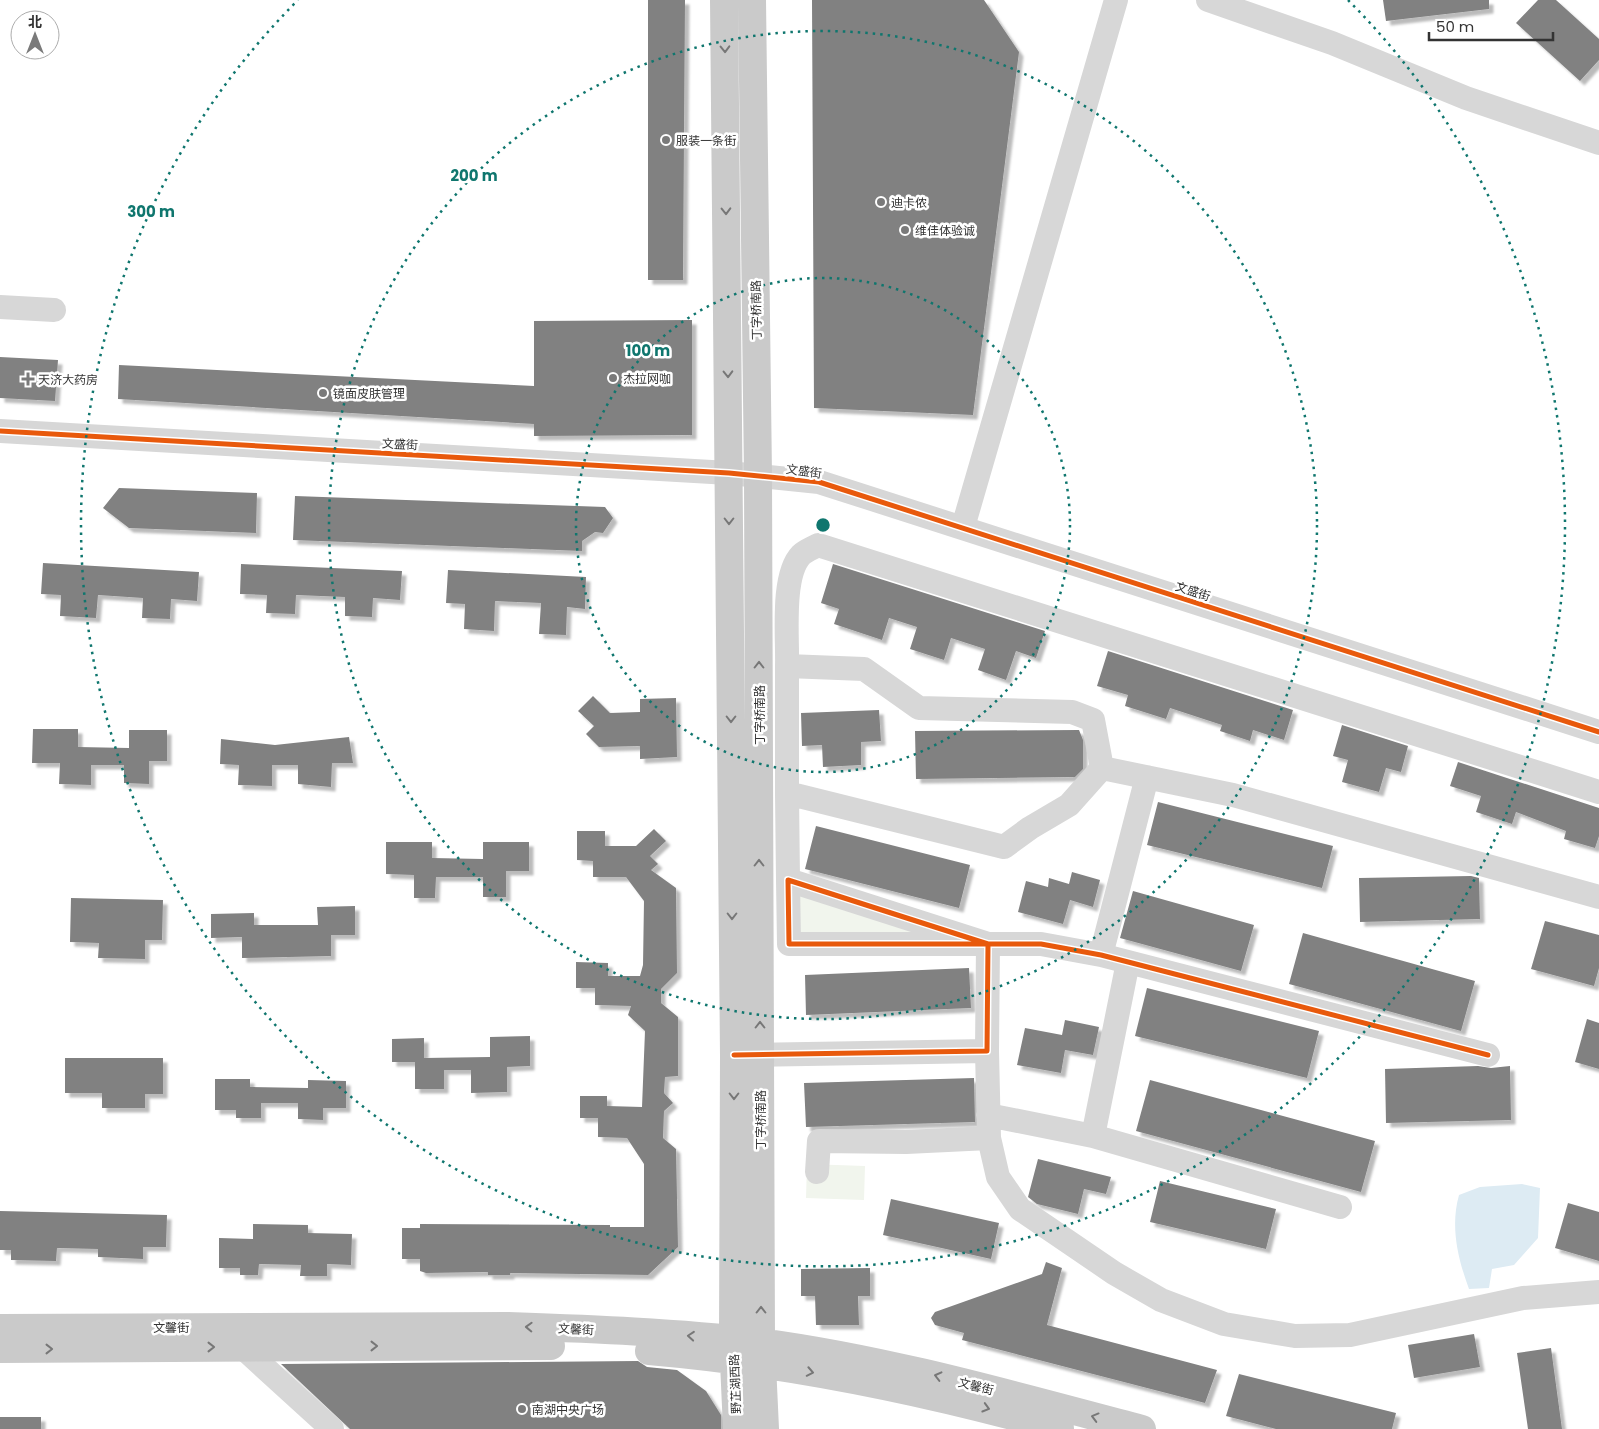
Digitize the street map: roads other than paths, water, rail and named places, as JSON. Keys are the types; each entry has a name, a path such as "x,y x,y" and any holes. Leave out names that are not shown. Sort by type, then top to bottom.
{"main road":[{"path":"724,0 734,1055 733,1350"},
{"name":"丁字桥南路","path":"752,0 758,476 761,1353 764,1429"},
{"name":"文馨街","path":"0,1328 507,1326 579,1328 733,1350 928,1374 1142,1429"},
{"name":"文馨街","path":"0,1349 560,1346 630,1350 733,1350"},
{"name":"野芷湖西路","path":"733,1350 737,1429"},
{"name":"文馨街","path":"761,1353 970,1404 1060,1429"}],"street":[{"path":"963,528 1116,0"},
{"path":"1208,0 1332,43 1466,98 1599,143"},
{"path":"0,307 54,310"},
{"name":"文盛街","path":"0,431 729,473 819,482 1599,732"},
{"path":"1488,1055 1101,955 1041,944 789,944 787,666 788,592 793,572 801,555 818,545 1599,792"},
{"path":"787,666 864,669 919,708 1072,712 1093,720 1102,768"},
{"path":"1102,768 1233,795 1599,897"},
{"path":"787,793 1004,847 1030,828 1069,805 1102,768"},
{"path":"1101,955 1147,777"},
{"path":"788,880 988,944"},
{"path":"988,944 988,1126 998,1176 1020,1209 1099,1263 1154,1295 1224,1324 1295,1336 1350,1335 1523,1298 1599,1292"},
{"path":"1093,1136 1128,962"},
{"path":"734,1055 987,1051"},
{"path":"817,1172 819,1141 906,1142 988,1126 1093,1136 1340,1208"},
{"path":"242,1347 332,1429"}],"place":[{"name":"服装一条街","path":"666,140"},
{"name":"迪卡侬","path":"881,202"},
{"name":"维佳体验诚","path":"905,230"},
{"name":"杰拉网咖","path":"613,378"},
{"name":"天济大药房","path":"28,379"},
{"name":"镜面皮肤管理","path":"323,393"},
{"name":"南湖中央广场","path":"522,1409"}]}
